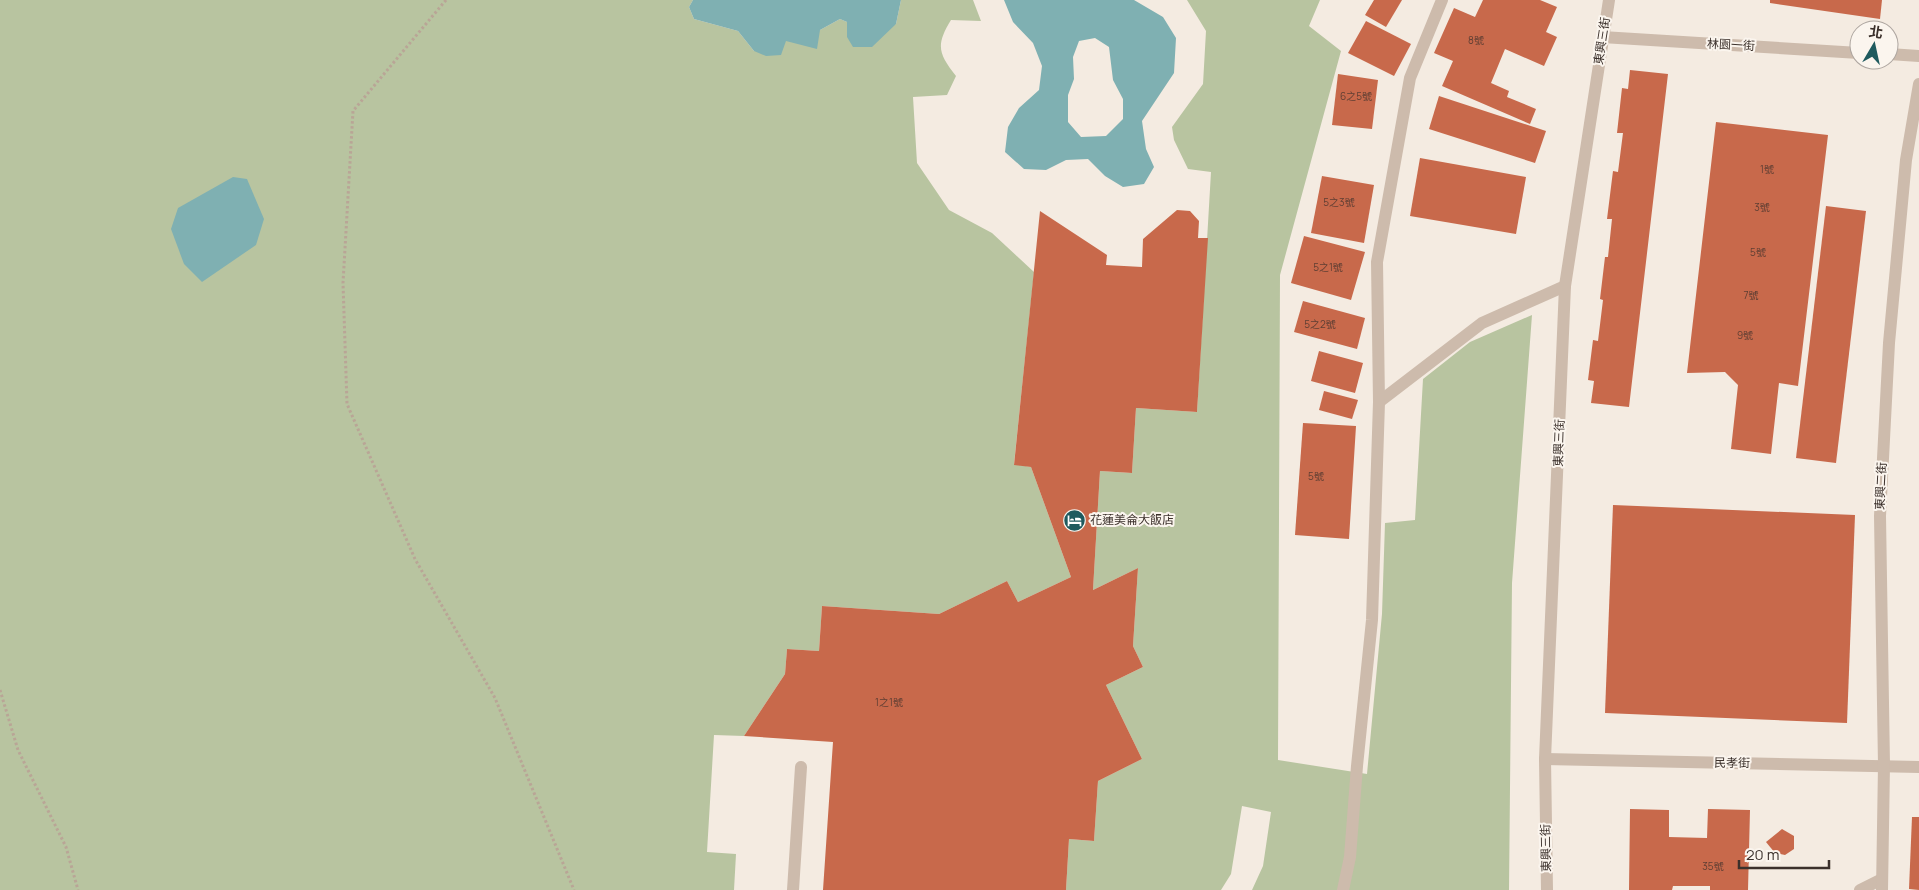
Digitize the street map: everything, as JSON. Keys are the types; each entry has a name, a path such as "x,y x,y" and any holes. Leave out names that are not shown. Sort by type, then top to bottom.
{"street":[{"path":"1343,890 1350,857 1372,620 1379,402 1377,262 1410,78 1442,0"},
{"name":"東興三街","path":"1547,890 1545,759 1565,286 1609,0"},
{"name":"林園一街","path":"1602,37 1849,52"},
{"path":"1899,55 1919,56"},
{"name":"東興二街","path":"1882,884 1884,765 1880,516 1888,353 1906,160 1919,84"},
{"path":"1379,402 1482,323 1565,286"},
{"name":"民孝街","path":"1545,759 1919,767"},
{"path":"793,890 801,767"},
{"path":"1860,890 1882,884"}],"path":[{"path":"446,0 353,111 343,283 347,404 415,559 495,698 574,890"},
{"path":"0,690 18,750 66,847 78,890"}],"green space":[{"path":"0,0 693,0 689,7 694,19 738,31 754,51 820,30 840,19 847,22 847,37 896,24 901,0 973,0 981,21 951,20 941,43 941,50 946,62 956,76 947,95 913,97 917,163 949,210 992,233 1034,272 1014,464 1031,467 1071,577 1018,602 1007,581 939,614 822,606 819,651 787,649 785,674 744,736 714,735 707,852 736,854 734,890 0,890"},
{"path":"1187,0 1320,0 1309,26 1341,51 1280,275 1278,760 1367,774 1382,614 1385,523 1415,520 1423,379 1470,342 1532,315 1512,583 1509,890 1252,890 1263,866 1271,812 1242,806 1231,874 1221,890 1066,890 1069,839 1094,841 1098,781 1142,759 1106,685 1143,667 1133,646 1138,568 1093,590 1100,471 1132,473 1136,408 1197,412 1211,172 1188,169 1174,140 1172,127 1203,84 1206,31"}],"water":[{"path":"693,0 901,0 896,24 872,47 853,47 847,37 847,22 840,19 820,30 817,49 786,41 781,55 766,56 754,51 738,31 694,19 689,7"},
{"path":"1004,0 1134,0 1163,17 1176,38 1174,73 1142,121 1146,149 1154,167 1144,184 1123,187 1105,176 1088,159 1066,160 1046,170 1024,169 1005,152 1008,127 1019,108 1039,90 1042,66 1033,43 1013,22","holes":["1095,38 1109,47 1113,80 1123,99 1123,119 1106,136 1081,137 1068,122 1068,95 1074,79 1073,57 1079,41"]},
{"path":"233,177 247,179 264,219 256,245 202,282 184,264 171,229 178,208"}],"building":[{"path":"1374,0 1402,0 1386,27 1365,15"},
{"path":"1483,0 1540,0 1557,7 1546,32 1557,37 1544,66 1505,49 1491,83 1509,91 1507,97 1536,109 1530,124 1442,86 1453,61 1434,53 1454,8 1475,17"},
{"path":"1770,0 1882,0 1880,19 1770,3"},
{"path":"1366,21 1411,44 1394,76 1348,53"},
{"path":"1630,70 1668,74 1629,407 1591,403 1594,381 1588,380 1593,340 1598,341 1603,300 1600,299 1605,257 1608,257 1612,219 1607,219 1613,171 1618,172 1623,133 1617,133 1622,88 1628,89"},
{"path":"1338,74 1378,80 1372,129 1332,125"},
{"path":"1439,96 1546,131 1535,163 1429,129"},
{"path":"1716,122 1828,135 1798,386 1779,383 1771,454 1731,449 1738,385 1725,372 1687,373"},
{"path":"1420,158 1526,177 1516,234 1410,216"},
{"path":"1322,176 1374,185 1364,243 1311,233"},
{"path":"1826,206 1866,211 1836,463 1796,458"},
{"name":"花蓮美侖大飯店","path":"1177,210 1190,211 1199,221 1198,238 1208,238 1197,412 1136,408 1132,473 1100,471 1093,590 1138,568 1133,646 1143,667 1106,685 1142,759 1098,781 1094,841 1069,839 1066,890 823,890 833,742 744,736 785,674 787,649 819,651 822,606 939,614 1007,581 1018,602 1071,577 1031,467 1014,465 1040,211 1107,255 1106,265 1142,267 1143,239"},
{"path":"1304,236 1365,252 1351,300 1291,283"},
{"path":"1303,301 1365,318 1357,349 1294,332"},
{"path":"1319,351 1363,363 1355,393 1311,381"},
{"path":"1324,391 1358,400 1352,419 1319,410"},
{"path":"1303,423 1356,426 1349,539 1295,535"},
{"path":"1613,505 1855,515 1847,723 1605,713"},
{"path":"1630,809 1669,810 1669,837 1707,838 1708,809 1750,810 1748,890 1710,890 1710,886 1673,886 1672,890 1629,890"},
{"path":"1912,817 1919,817 1919,890 1909,889"},
{"path":"1782,829 1794,836 1794,849 1785,855 1775,853 1766,842"}],"place":[{"name":"花蓮美侖大飯店","path":"1074,520"}]}
